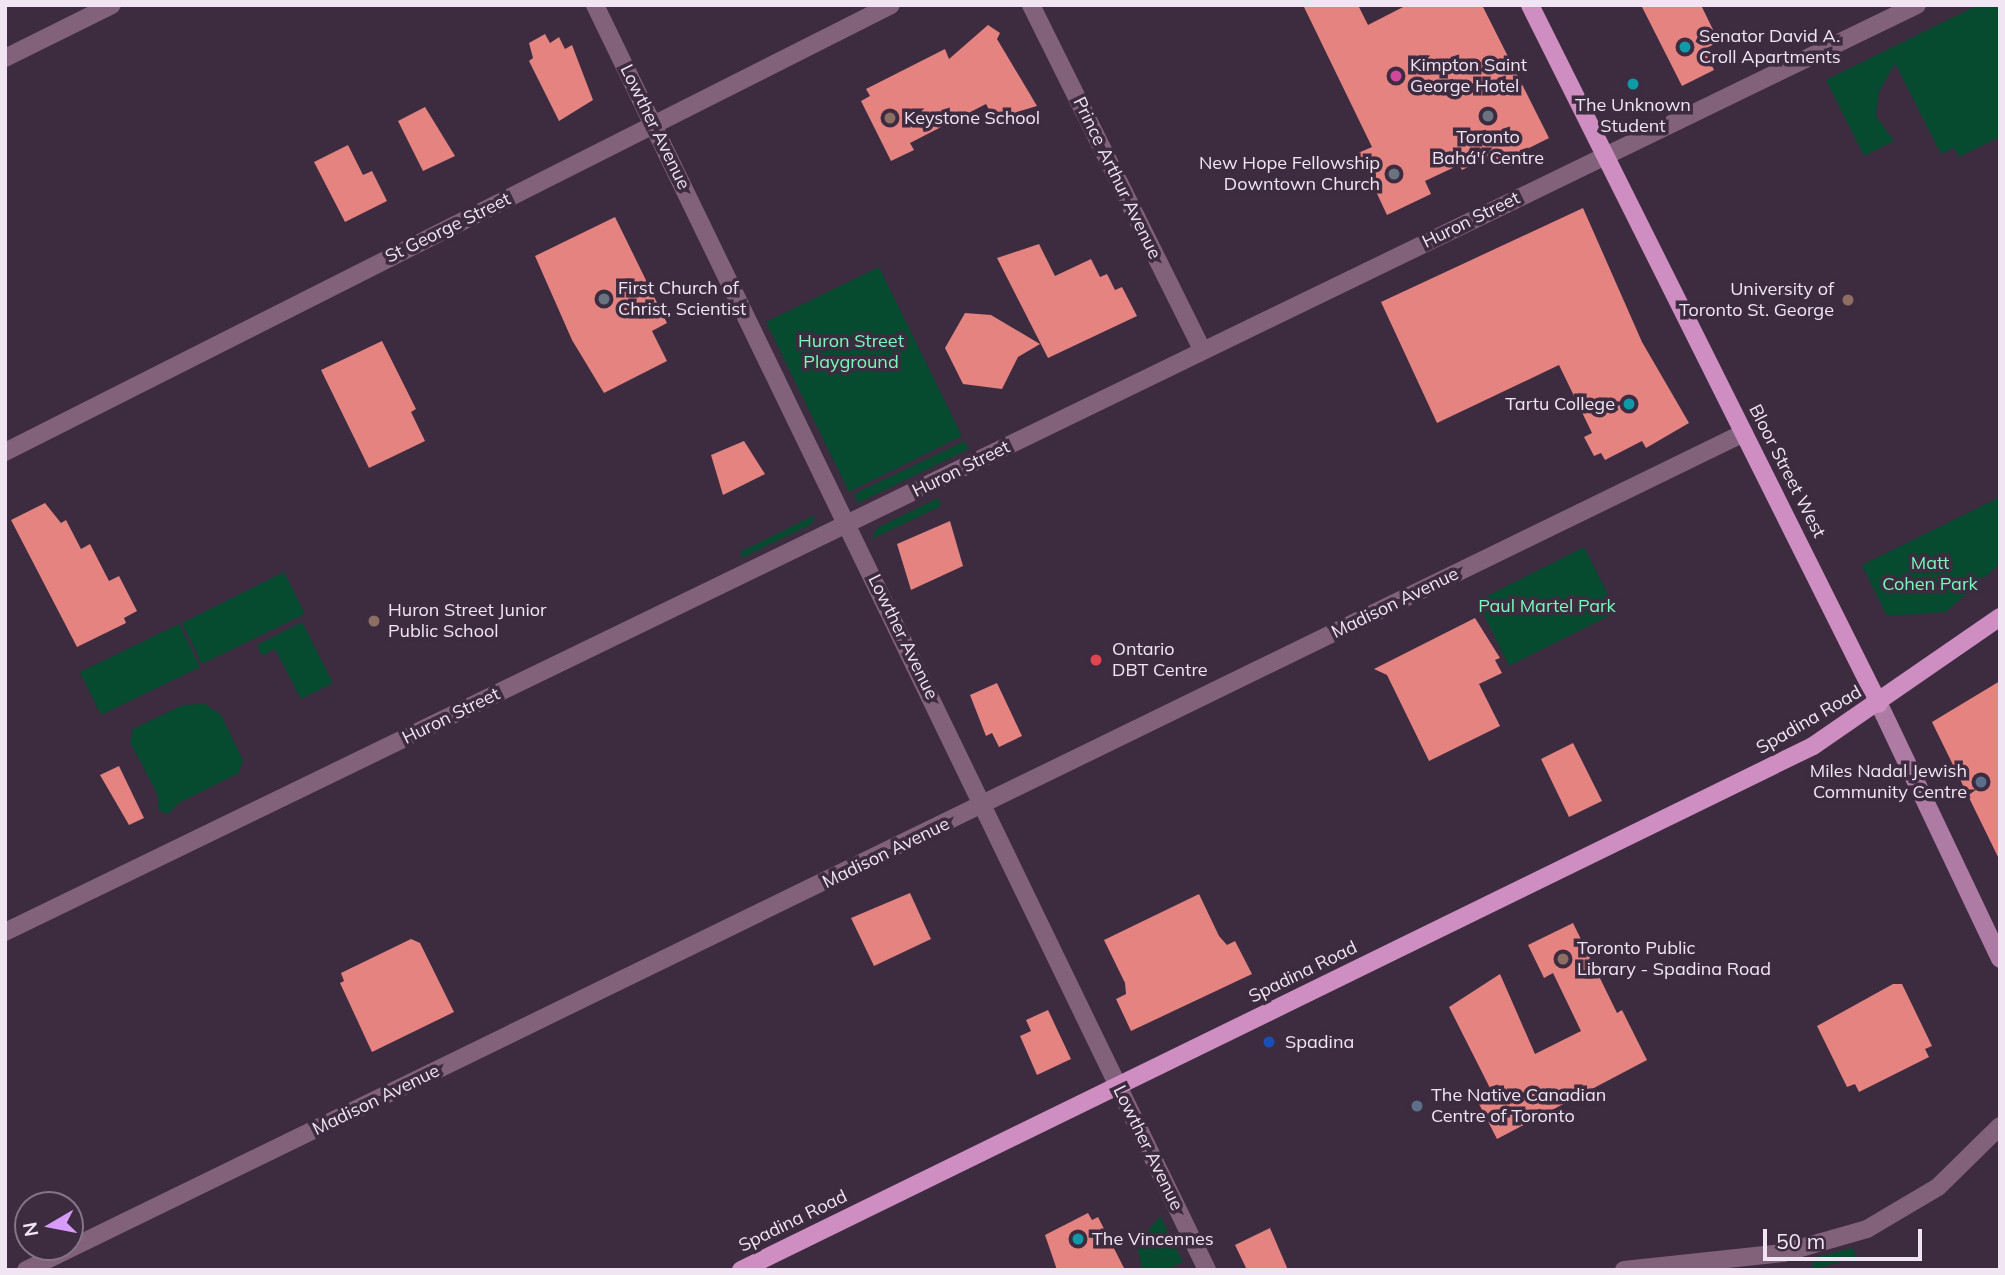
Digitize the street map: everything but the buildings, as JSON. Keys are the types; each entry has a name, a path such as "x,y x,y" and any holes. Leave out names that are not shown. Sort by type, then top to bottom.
{"main road":[{"name":"Bloor Street West","path":"1530,5 1879,704 2000,959"},
{"name":"Spadina Road","path":"741,1270 1813,746 1879,704 2000,617"}],"street":[{"path":"5,58 112,5"},
{"name":"Lowther Avenue","path":"596,5 985,804 1117,1086 1207,1270"},
{"name":"St George Street","path":"5,452 891,5"},
{"name":"Prince Arthur Avenue","path":"1031,5 1202,350"},
{"name":"Huron Street","path":"5,932 1604,154 1917,5"},
{"name":"Madison Avenue","path":"26,1270 1744,433"},
{"path":"1625,1270 1783,1253 1867,1229 1938,1187 2000,1126"}],"green space":[{"path":"1978,5 2000,5 2000,137 1959,157 1954,148 1941,154 1895,63 1879,92 1876,116 1894,141 1864,156 1826,80"},
{"name":"Huron Street Playground","path":"879,267 962,436 849,492 766,322"},
{"path":"965,441 969,449 858,503 854,494"},
{"name":"Matt Cohen Park","path":"2000,497 2000,564 1946,612 1887,616 1862,565"},
{"path":"938,498 941,506 872,539 877,528"},
{"path":"815,515 812,524 742,558 740,552"},
{"name":"Paul Martel Park","path":"1584,547 1617,612 1509,666 1477,601"},
{"path":"284,572 305,614 202,664 182,623"},
{"path":"302,622 333,683 301,699 275,649 262,656 257,645"},
{"path":"179,624 200,667 101,715 80,672"},
{"path":"205,704 221,715 243,760 239,773 179,803 168,814 159,811 157,793 130,742 133,729 183,705"},
{"path":"1160,1216 1183,1262 1166,1270 1142,1270 1137,1245"},
{"path":"1852,1248 1857,1257 1812,1270 1813,1258"}],"place":[{"name":"Senator David A. Croll Apartments","path":"1685,47"},
{"name":"Kimpton Saint George Hotel","path":"1396,76"},
{"name":"The Unknown Student","path":"1633,84"},
{"name":"Toronto Bahá'í Centre","path":"1488,116"},
{"name":"Keystone School","path":"890,118"},
{"name":"New Hope Fellowship Downtown Church","path":"1394,174"},
{"name":"First Church of Christ, Scientist","path":"604,299"},
{"name":"University of Toronto St. George","path":"1848,300"},
{"name":"Tartu College","path":"1629,404"},
{"name":"Huron Street Junior Public School","path":"374,621"},
{"name":"Ontario DBT Centre","path":"1096,660"},
{"name":"Miles Nadal Jewish Community Centre","path":"1981,782"},
{"name":"Toronto Public Library - Spadina Road","path":"1563,959"},
{"name":"Spadina","path":"1269,1042"},
{"name":"The Native Canadian Centre of Toronto","path":"1417,1106"},
{"name":"The Vincennes","path":"1078,1239"}]}
